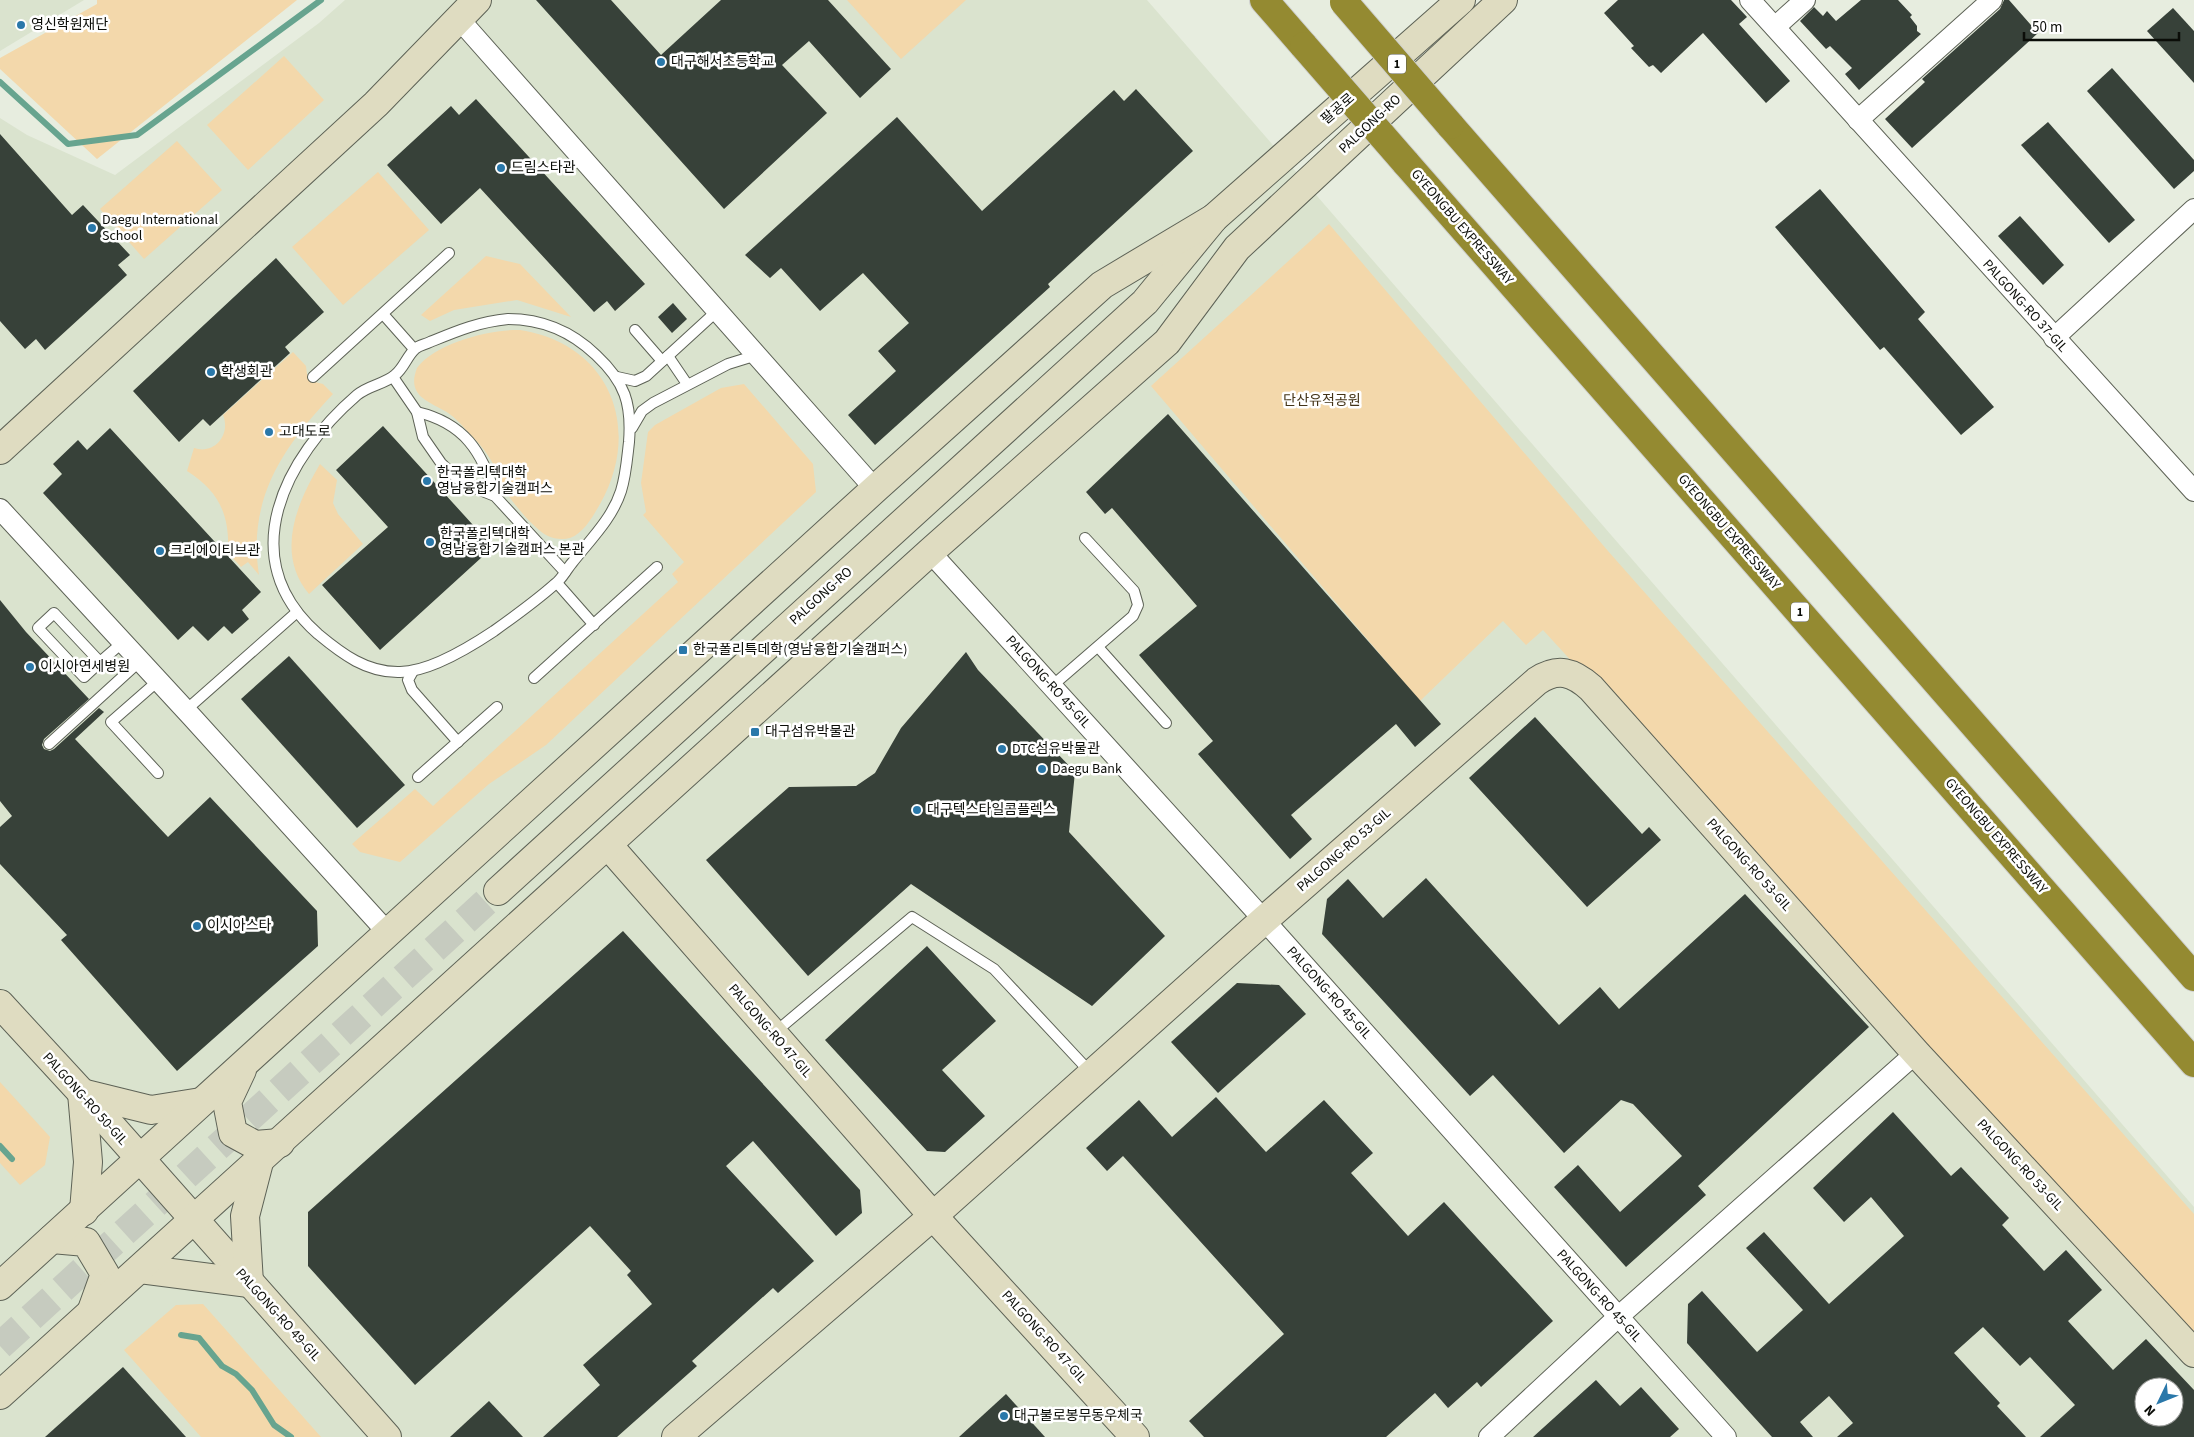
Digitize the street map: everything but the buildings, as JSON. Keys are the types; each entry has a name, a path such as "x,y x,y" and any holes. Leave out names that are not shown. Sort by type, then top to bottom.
{"highway":[{"name":"GYEONGBU EXPRESSWAY","path":"1264,0 2194,1063"},
{"name":"1","path":"1343,1 2194,977"}],"main road":[{"path":"0,450 376,104 477,0"},
{"name":"팔공로","path":"1214,218 1461,0"},
{"name":"PALGONG-RO","path":"1237,248 1497,1"},
{"path":"1145,302 1214,218"},
{"path":"0,1286 141,1160 201,1102 875,489 1102,286 1214,218"},
{"path":"1145,302 1237,248"},
{"path":"0,1395 930,552 1167,342 1237,248"},
{"name":"PALGONG-RO","path":"498,891 1145,302"},
{"name":"PALGONG-RO 53-GIL","path":"933,1216 1264,920 1537,681 1549,673 1565,673 1578,677 1591,688 1916,1053 2194,1353"},
{"name":"PALGONG-RO 47-GIL","path":"608,845 933,1216 1135,1437"},
{"name":"PALGONG-RO 50-GIL","path":"0,1004 82,1093 170,1194"},
{"path":"247,1060 227,1102 233,1133 255,1145 280,1142"},
{"path":"84,1211 88,1162 82,1093 151,1110 201,1102"},
{"path":"140,1270 249,1283 245,1216 259,1162"},
{"name":"PALGONG-RO 49-GIL","path":"170,1194 387,1437"},
{"path":"676,1437 933,1216"},
{"path":"52,1239 86,1242 105,1274 90,1314"}],"street":[{"name":"PALGONG-RO 37-GIL","path":"1750,0 2194,491"},
{"path":"1774,27 1805,0"},
{"path":"1858,120 1992,0"},
{"path":"459,19 875,489"},
{"path":"2054,338 2194,210"},
{"path":"0,509 159,680 388,933"},
{"name":"PALGONG-RO 45-GIL","path":"930,552 1264,920 1726,1437"},
{"path":"1489,1437 1618,1317 1916,1053"}],"lane":[{"path":"313,377 449,253"},
{"path":"616,377 629,381 638,380 646,376 717,311"},
{"path":"383,314 414,349"},
{"path":"508,319 533,321 554,326 577,338 602,360 616,377 629,404 630,433 621,491 614,507 599,530 557,583 478,641 439,661 401,672 384,671 356,662 330,643 297,612 281,584 274,559 274,528 281,498 306,450 328,424 366,388 393,377 414,349 470,326 508,319"},
{"path":"635,330 666,358 687,384"},
{"path":"630,433 639,414 645,408 687,384 728,364 757,355"},
{"path":"393,377 417,412 423,437 441,463 462,483 495,496 565,572"},
{"path":"417,412 448,423 473,448 488,470 495,496"},
{"path":"1052,686 1132,616 1138,605 1134,591 1086,538"},
{"path":"534,678 657,567"},
{"path":"557,583 594,625"},
{"path":"100,662 54,612 38,628 84,677 123,642"},
{"path":"186,710 297,612"},
{"path":"1098,647 1166,723"},
{"path":"49,744 140,660"},
{"path":"412,670 408,680 412,690 458,742"},
{"path":"158,773 111,722 159,680"},
{"path":"418,778 497,707"},
{"path":"773,1034 912,918 994,969 1092,1074"}],"shaded area":[{"name":"영신학원재단","path":"0,0 84,0 0,51"},
{"path":"345,0 1147,0 2194,1207 2194,1437 0,1437 0,118 27,135 115,175 319,23"}],"green space":[{"path":"97,0 297,0 97,159 0,69 0,58 97,4"},
{"path":"847,0 966,0 901,59"},
{"path":"284,56 324,100 248,170 207,125"},
{"path":"177,141 222,190 144,259 100,209"},
{"path":"378,172 429,230 343,305 292,247"},
{"name":"단산유적공원","path":"1329,224 1608,551 2194,1214 2194,1340 1543,630 1526,645 1503,621 1420,701 1151,386"},
{"path":"486,256 520,264 571,317 517,300 454,310 430,321 421,315"},
{"path":"520,330 551,338 577,352 596,371 610,394 617,419 618,447 613,475 591,519 580,532 570,538 550,537 535,527 521,512 500,483 494,464 481,446 447,412 424,399 416,390 414,384 417,368 425,359 437,351 464,339 479,335"},
{"path":"293,352 306,366 307,374 315,382 323,384 333,394 315,414 284,455 264,498 258,522 259,575 248,562 241,567 228,553 227,527 220,505 207,487 187,471 194,448 202,449 215,446 223,436 225,422 223,415"},
{"path":"744,384 813,464 816,492 546,745 489,784 400,862 360,852 352,844 415,789 433,806 678,582 672,574 684,562 643,515 646,512 641,483 648,432 655,425 721,388"},
{"path":"320,464 337,480 333,503 338,514 363,544 309,594 299,578 293,562 291,545 297,511"},
{"path":"0,1082 50,1137 45,1165 20,1185 0,1163"},
{"path":"203,1304 321,1437 201,1437 124,1350 176,1305"}],"waterway":[{"path":"0,82 68,144 137,135 321,0"},
{"path":"0,1146 12,1159"},
{"path":"181,1335 199,1338 222,1366 236,1374 252,1390 274,1425 291,1437"}],"tunnel":[{"path":"0,1346 498,891"}],"place":[{"name":"영신학원재단","path":"21,25"},
{"name":"대구해서초등학교","path":"661,62"},
{"name":"드림스타관","path":"501,168"},
{"name":"Daegu International School","path":"92,228"},
{"name":"학생회관","path":"211,372"},
{"name":"고대도로","path":"269,432"},
{"name":"한국폴리텍대학 영남융합기술캠퍼스","path":"427,481"},
{"name":"한국폴리텍대학 영남융합기술캠퍼스 본관","path":"430,542"},
{"name":"크리에이티브관","path":"160,551"},
{"name":"한국폴리특데학(영남융합기술캠퍼스)","path":"683,650"},
{"name":"이시아연세병원","path":"30,667"},
{"name":"대구섬유박물관","path":"755,732"},
{"name":"DTC섬유박물관","path":"1002,749"},
{"name":"Daegu Bank","path":"1042,769"},
{"name":"대구텍스타일콤플렉스","path":"917,810"},
{"name":"이시아스타","path":"197,926"},
{"name":"대구불로봉무동우체국","path":"1004,1416"}]}
